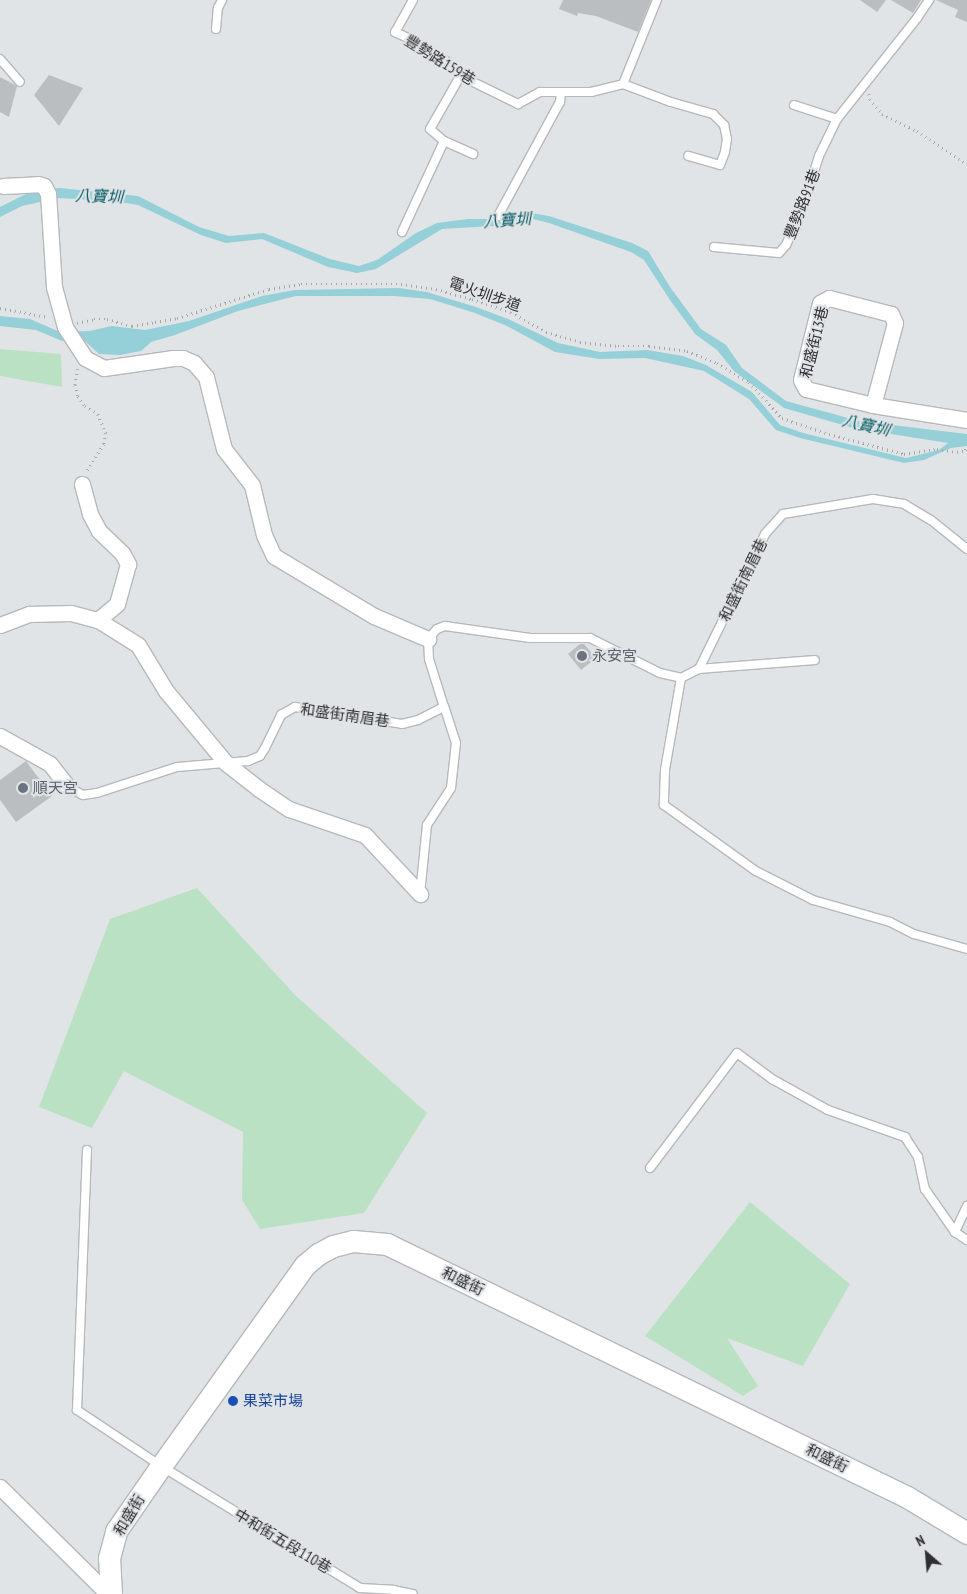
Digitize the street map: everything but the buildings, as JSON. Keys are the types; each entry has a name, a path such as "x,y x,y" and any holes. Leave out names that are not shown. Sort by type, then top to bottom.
{"main road":[{"name":"和盛街","path":"110,1594 109,1558 116,1531 305,1265 318,1254 333,1246 353,1241 372,1241 387,1244 907,1496 967,1533"}],"street":[{"path":"3,186 38,184 44,186 48,194 54,287 65,327 85,358 104,368 173,358 194,363 206,377 224,449 252,485 264,535 274,556 374,616 428,639"},
{"name":"和盛街13巷","path":"873,405 895,324 892,314 829,298 820,303 801,380 806,389 873,405 967,420"},
{"path":"82,484 90,514 99,530 122,552 128,564 117,604 98,620"},
{"path":"0,625 29,614 71,613 98,620 138,645 166,691 226,762 259,790 289,809 365,835 420,894"},
{"path":"0,736 50,764 68,787"},
{"path":"0,1487 110,1594"}],"lane":[{"path":"216,29 218,8 222,0"},
{"name":"豐勢路159巷","path":"413,0 395,32 414,41 462,73 469,80 518,104 540,92 561,93"},
{"path":"623,84 657,0"},
{"name":"豐勢路91巷","path":"714,246 780,253 786,245 800,215 819,156 837,120 929,0"},
{"path":"0,59 20,82"},
{"path":"462,73 430,129 444,141 473,154"},
{"path":"498,216 560,102 561,93 591,92 623,84 671,102 700,108 713,114 724,125 727,139 720,165 688,156"},
{"path":"794,105 837,120"},
{"path":"402,232 444,141"},
{"name":"和盛街南眉巷","path":"699,669 765,534 783,514 873,499 904,504 931,520 967,549"},
{"path":"420,894 427,825 451,788 456,743 429,659 428,639 437,630 445,626 530,638 590,638 660,674 681,678 699,669 815,660"},
{"path":"681,678 665,770 664,804 756,871 813,900 890,922 914,934 967,949"},
{"name":"和盛街南眉巷","path":"68,787 83,795 97,793 177,767 248,761 260,756 281,715 295,707 402,724 418,720 444,707"},
{"path":"650,1168 737,1053 772,1079 828,1110 905,1137 918,1157 925,1189 955,1232 967,1240"},
{"name":"中和街五段110巷","path":"87,1150 77,1410 161,1466 360,1588 393,1590 413,1594"},
{"path":"955,1232 967,1206"}],"path":[{"path":"867,82 870,99 882,114 917,131 967,164"},
{"name":"電火圳步道","path":"65,327 94,319 107,319 132,326 177,318 269,289 300,284 401,284 436,289 472,299 510,312 546,332 580,342 618,346 649,346 687,351 717,363 749,382 782,418 829,434 904,454 937,450 957,452 965,450 967,445"},
{"path":"0,308 48,317 65,327"},
{"path":"82,484 104,444 106,434 98,414 84,406 74,385 78,369 85,358"}],"green space":[{"path":"0,349 61,354 62,387 0,376"},
{"path":"197,888 295,995 427,1113 364,1213 260,1229 242,1200 243,1132 124,1071 92,1128 39,1107 110,919"},
{"path":"750,1202 850,1284 803,1366 727,1338 758,1386 743,1396 645,1336"}],"water":[{"name":"八寶圳","path":"60,188 138,196 199,227 229,236 264,233 330,259 359,266 377,260 416,233 437,223 468,219 510,219 531,213 549,216 632,243 648,251 670,287 701,329 726,345 742,368 786,401 859,421 967,434 967,446 951,448 924,460 904,463 800,438 776,430 749,399 704,371 645,358 599,359 555,352 507,326 475,313 430,299 393,296 296,296 238,311 151,342 141,351 120,355 99,354 85,341 62,341 36,330 0,326 0,316 30,319 60,332 89,331 112,326 145,330 189,321 262,296 295,290 399,288 427,292 476,307 508,319 558,343 600,352 647,350 683,356 706,365 752,392 780,425 803,433 906,458 939,450 948,443 853,428 784,408 734,371 717,350 695,334 644,260 631,252 549,223 533,219 512,225 442,229 376,269 357,273 328,267 262,239 226,243 201,235 138,205 113,201 58,198 22,206 0,217 0,207 34,190"}],"place":[{"name":"永安宮","path":"582,656"},
{"name":"順天宮","path":"23,788"},
{"name":"果菜市場","path":"233,1401"}]}
